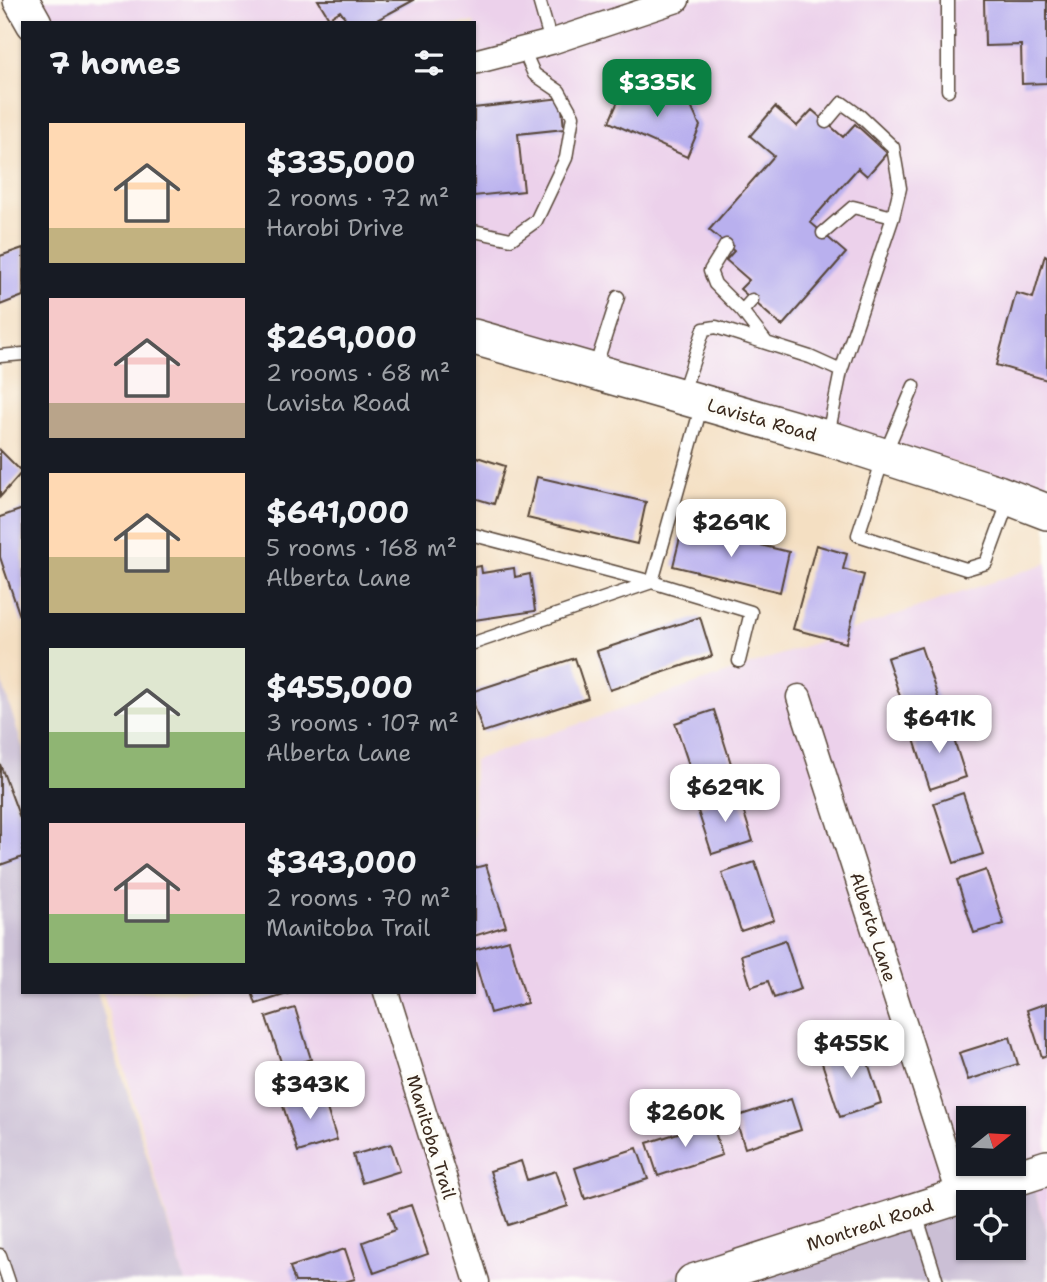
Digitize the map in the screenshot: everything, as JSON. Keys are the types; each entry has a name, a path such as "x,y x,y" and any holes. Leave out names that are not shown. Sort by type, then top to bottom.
{"main road":[{"path":"21,0 33,21"},
{"name":"Lavista Road","path":"476,338 884,456 1047,512"},
{"name":"Montreal Road","path":"981,1190 1047,1168"},
{"name":"Montreal Road","path":"693,1282 754,1268 956,1198"}],"street":[{"path":"476,61 551,42 677,0"},
{"name":"Alberta Lane","path":"799,697 958,1190"},
{"name":"Manitoba Trail","path":"387,994 477,1282"}],"lane":[{"path":"539,0 551,42"},
{"path":"947,0 948,90"},
{"path":"476,231 511,239 536,221 566,158 573,117 559,92 534,74 523,49"},
{"path":"826,122 842,103 860,116 893,147 900,188 893,217 841,371 828,439"},
{"path":"823,233 853,207 893,217"},
{"path":"726,245 710,271 715,284 742,311 767,344"},
{"path":"594,372 618,297"},
{"path":"742,311 752,300"},
{"path":"652,582 692,399 704,329 716,327 810,357 841,371"},
{"path":"0,356 21,354"},
{"path":"914,386 884,456 858,535 966,569 986,563 1010,498"},
{"path":"476,536 751,611 739,661"},
{"path":"476,642 652,582"},
{"path":"915,1211 937,1282"},
{"path":"0,1255 9,1282"}],"shaded area":[{"path":"37,0 1047,0 1047,492 782,409 476,348 476,21 50,21"},
{"path":"1047,563 1047,1231 1026,1167 1026,1106 956,1106 956,1176 998,1176 655,1282 185,1282 104,994 476,994 476,759"},
{"path":"0,675 21,743 21,994 98,994 185,1282 0,1282"},
{"path":"1027,1168 1047,1231 1047,1282 656,1282 1001,1176 1026,1176"}],"building":[{"path":"318,0 414,0 373,21 348,21 340,11 329,18"},
{"path":"984,0 1047,0 1047,83 1022,84 1021,45 985,46"},
{"path":"625,85 690,104 700,126 687,157 609,122"},
{"path":"561,98 564,129 518,134 524,191 476,196 476,108"},
{"path":"775,107 797,126 812,110 843,137 855,124 887,153 867,176 858,168 810,222 846,253 782,326 740,289 749,280 726,260 734,251 709,230 774,156 750,136"},
{"path":"21,249 21,297 0,305 0,256"},
{"path":"1045,255 1047,380 996,365 1016,293 1033,298"},
{"path":"0,450 21,473 0,497"},
{"path":"476,457 505,466 494,504 476,499"},
{"path":"537,477 646,502 637,544 527,518"},
{"path":"21,510 21,619 0,557 0,517"},
{"path":"683,526 789,552 780,592 673,566"},
{"path":"816,545 847,554 843,569 864,575 846,643 793,629"},
{"path":"481,566 482,573 514,568 515,577 530,574 535,611 476,620 476,567"},
{"path":"700,617 712,656 610,690 597,651"},
{"path":"921,647 941,706 907,717 887,658"},
{"path":"575,658 588,698 483,732 476,711 476,690"},
{"path":"714,710 733,770 695,783 675,723"},
{"path":"948,721 966,777 930,789 912,733"},
{"path":"0,764 21,821 21,858 0,865"},
{"path":"963,793 983,854 954,863 934,803"},
{"path":"738,794 753,841 712,854 697,808"},
{"path":"755,862 774,920 741,931 722,873"},
{"path":"486,865 506,926 476,935 476,868"},
{"path":"986,870 1004,924 974,933 957,880"},
{"path":"509,940 527,1003 490,1013 476,965 476,949"},
{"path":"785,940 801,989 774,998 768,981 751,987 741,955"},
{"path":"253,994 287,994 256,1004"},
{"path":"1047,1003 1047,1055 1042,1057 1027,1010"},
{"path":"295,1008 311,1059 283,1068 266,1017"},
{"path":"1010,1037 1018,1064 968,1080 959,1053"},
{"path":"862,1044 881,1103 840,1117 820,1057"},
{"path":"321,1090 337,1140 298,1152 282,1103"},
{"path":"791,1099 801,1130 745,1148 735,1117"},
{"path":"712,1122 722,1155 658,1176 647,1143"},
{"path":"391,1144 400,1171 362,1183 353,1155"},
{"path":"637,1148 648,1179 585,1199 575,1168"},
{"path":"521,1161 527,1180 556,1171 568,1206 508,1225 490,1171"},
{"path":"411,1205 428,1254 374,1273 363,1242 395,1230 389,1212"},
{"path":"345,1249 355,1279 344,1282 295,1282 290,1267"}]}
